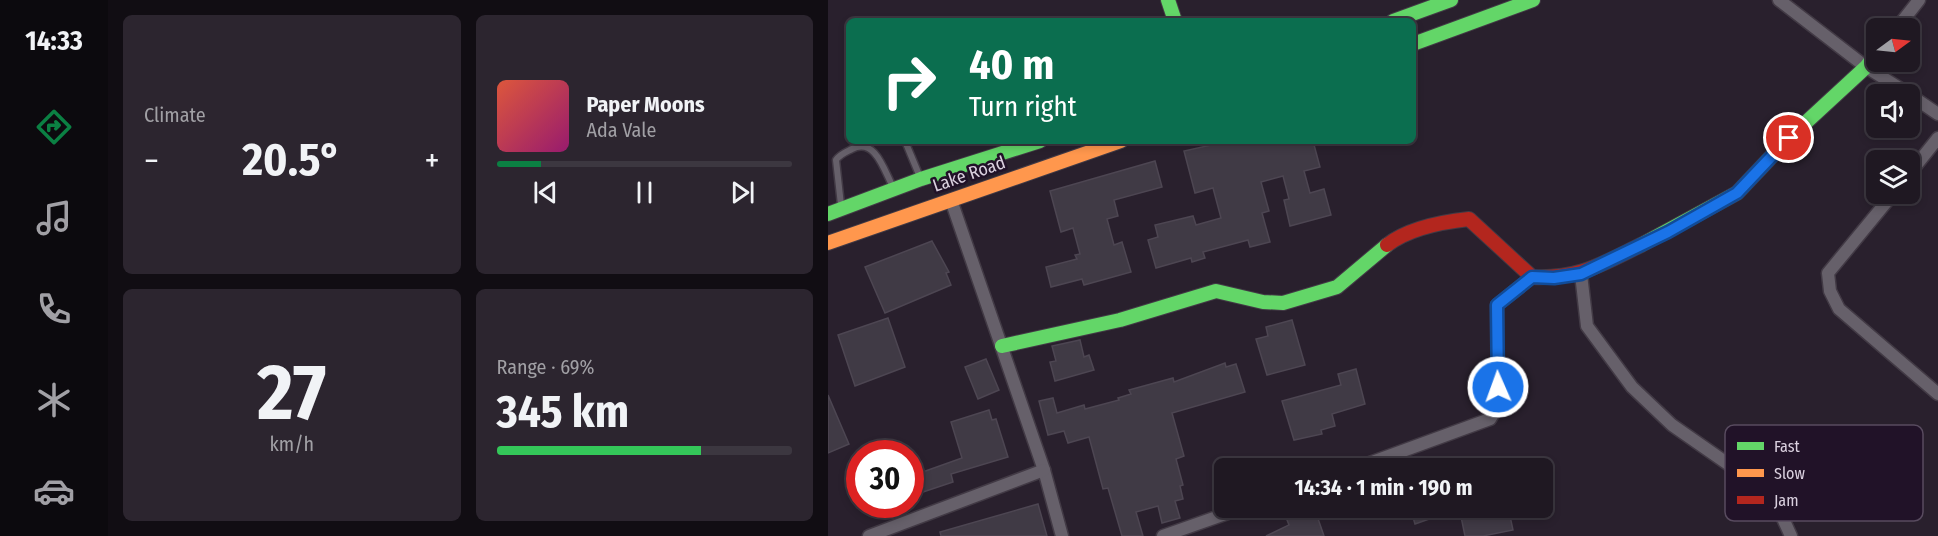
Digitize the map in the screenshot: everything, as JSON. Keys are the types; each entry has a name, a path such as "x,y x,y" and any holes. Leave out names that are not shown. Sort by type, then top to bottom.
{"street":[{"path":"1168,0 1174,18"},
{"path":"1401,18 1451,0"},
{"path":"1416,43 1533,0"},
{"path":"1002,346 1120,320 1216,291 1263,302 1282,303 1337,287 1366,260 1398,236 1447,221 1469,219 1487,233 1513,262 1532,277 1554,278 1581,274 1668,232 1737,193 1789,138 1866,67 1779,0"},
{"path":"1905,18 1920,0"},
{"path":"1874,72 1892,84"},
{"path":"1920,102 1938,114"},
{"path":"1920,160 1938,138"},
{"name":"Lake Road","path":"828,214 921,179 1031,144"},
{"name":"Lake Road","path":"828,243 1112,144"},
{"path":"951,200 1044,470 1062,536"},
{"path":"1885,204 1828,273 1830,291 1839,309 1938,394"},
{"path":"1581,274 1587,326 1632,387 1672,424 1725,462"},
{"path":"1383,458 1490,419 1498,406 1497,305 1532,277"},
{"path":"869,536 1044,470"},
{"path":"1163,536 1214,518"},
{"path":"1784,521 1791,536"}],"lane":[{"path":"906,144 921,179"},
{"path":"842,208 836,160 859,146 866,146 873,150 894,190"}],"building":[{"path":"1216,144 1314,144 1320,167 1304,171 1310,193 1324,189 1331,215 1290,226 1284,200 1289,199 1283,176 1261,182 1269,211 1262,213 1270,242 1250,247 1248,240 1203,252 1205,258 1192,262 1191,258 1156,268 1148,240 1158,237 1155,225 1193,216 1196,225 1221,218 1213,188 1195,193 1184,151"},
{"path":"1155,161 1162,187 1114,200 1118,216 1107,219 1114,245 1122,242 1131,272 1084,285 1082,279 1051,287 1046,267 1077,259 1075,255 1080,254 1073,228 1061,232 1050,191"},
{"path":"932,241 949,272 946,273 951,285 885,313 865,267"},
{"path":"888,318 905,367 855,386 838,335"},
{"path":"1292,320 1305,365 1267,375 1256,339 1268,336 1266,327"},
{"path":"1080,340 1084,357 1089,355 1094,370 1055,381 1050,362 1056,361 1052,346"},
{"path":"986,359 999,390 978,399 965,367"},
{"path":"1225,363 1226,367 1236,364 1245,392 1172,413 1184,456 1176,459 1183,485 1180,486 1183,499 1175,501 1180,518 1162,523 1158,506 1136,512 1143,536 1122,536 1108,488 1103,489 1089,437 1068,443 1064,431 1048,435 1039,401 1053,398 1057,413 1084,405 1085,409 1119,400 1118,398 1131,394 1129,390 1173,378 1174,382"},
{"path":"1356,369 1365,404 1332,414 1335,426 1321,430 1322,434 1294,440 1282,401 1341,385 1338,374"},
{"path":"828,395 847,440 846,445 828,453"},
{"path":"989,410 992,420 996,419 1008,457 951,474 953,482 924,492 924,472 962,458 951,422"},
{"path":"1038,504 1047,536 941,536 940,532"},
{"path":"1286,518 1318,518 1324,536 1266,536 1289,525"},
{"path":"1413,518 1432,518 1415,524"},
{"path":"1461,518 1510,518 1513,530 1483,536 1465,536"}],"traffic: fast":[{"path":"1168,0 1174,18"},
{"path":"1401,18 1451,0"},
{"path":"1416,43 1533,0"},
{"path":"1641,245 1737,193 1789,138 1866,67"},
{"path":"828,214 921,179 1031,144"},
{"path":"1002,346 1120,320 1216,291 1263,302 1283,303 1337,287 1387,245"}],"traffic: slow":[{"path":"828,243 1112,144"}],"traffic: jam":[{"path":"1387,245 1405,234 1426,227 1469,219 1532,277 1563,276 1576,273 1641,245"}],"route":[{"path":"1498,387 1497,305 1532,277 1554,278 1581,274 1708,211 1737,193 1789,138"}]}
